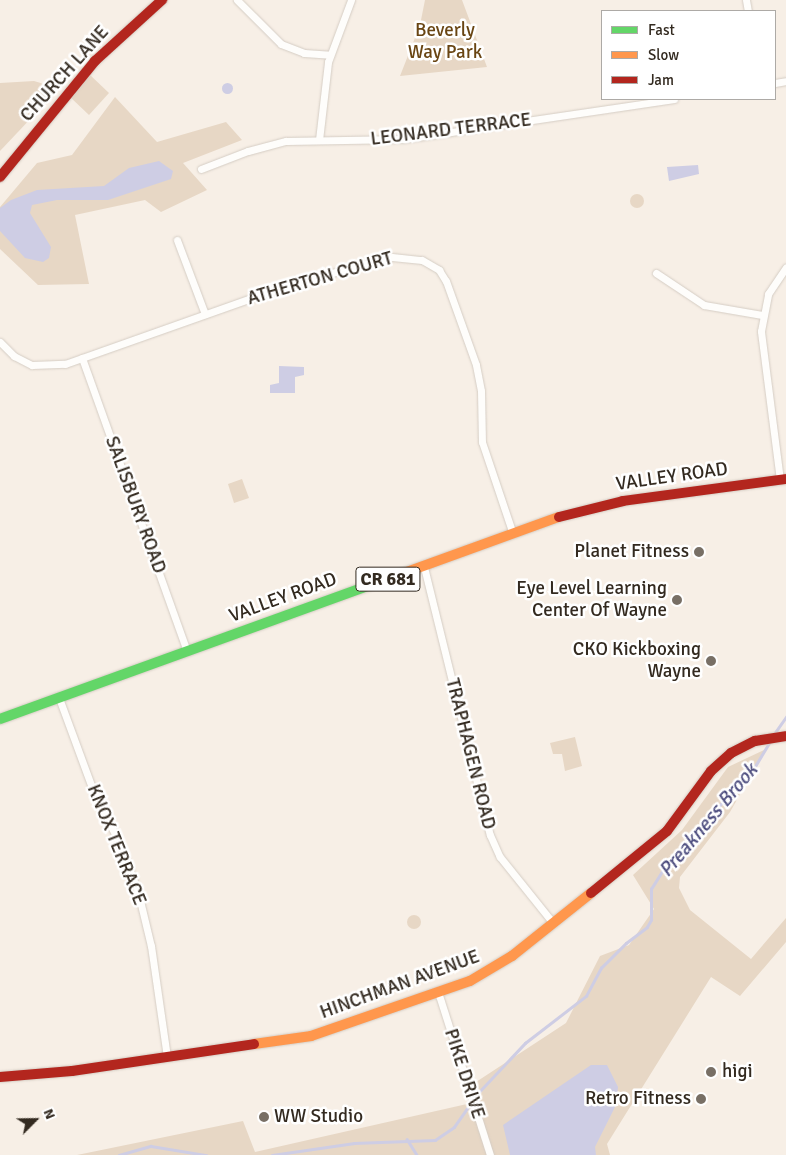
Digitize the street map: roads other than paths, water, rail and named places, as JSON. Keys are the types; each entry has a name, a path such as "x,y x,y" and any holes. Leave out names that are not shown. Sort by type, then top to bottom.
{"street":[{"name":"CHURCH LANE","path":"0,177 95,61 162,0"},
{"path":"237,0 281,44 304,52 330,55"},
{"path":"319,140 330,55 351,0"},
{"name":"LEONARD TERRACE","path":"201,169 267,145 319,140 404,139 667,100"},
{"path":"177,240 204,314"},
{"name":"ATHERTON COURT","path":"0,342 14,356 32,365 54,366 82,358 294,283 392,257 415,258 431,264 446,281 476,365 481,391 482,442 513,534"},
{"path":"783,479 761,330 762,315 768,294 786,267"},
{"path":"656,273 704,305 762,315"},
{"name":"SALISBURY ROAD","path":"82,358 187,651"},
{"name":"VALLEY ROAD","path":"0,719 592,507 783,479"},
{"name":"TRAPHAGEN ROAD","path":"424,566 490,834 500,857 553,923"},
{"name":"KNOX TERRACE","path":"59,698 94,792 119,842 138,892 152,946 167,1057"},
{"name":"HINCHMAN AVENUE","path":"0,1077 64,1072 318,1034 438,992 499,966 666,831 720,762 742,746 778,737"},
{"name":"PIKE DRIVE","path":"438,992 490,1155"}],"water":[{"path":"227,82 233,88 227,94 221,88"},
{"path":"159,161 173,171 171,179 108,200 57,200 32,205 30,213 51,247 49,258 43,262 25,258 0,231 0,208 11,200 37,190 104,186 129,168"},
{"path":"698,165 699,174 669,181 667,167"},
{"path":"279,366 304,367 304,375 295,377 295,393 270,393 270,385 279,383"},
{"path":"591,1065 607,1065 618,1087 616,1105 595,1147 596,1155 510,1155 503,1125"}],"waterway":[{"name":"Preakness Brook","path":"774,734 786,717"},
{"name":"Preakness Brook","path":"477,1094 525,1043 586,996 601,968 626,943 647,927 651,920 651,889 670,859 754,768 770,741"},
{"path":"272,1155 354,1143 435,1140 454,1127 468,1107"},
{"path":"407,1139 417,1155"},
{"path":"119,1155 151,1146 206,1155"}],"place":[{"name":"Planet Fitness","path":"699,552"},
{"name":"Eye Level Learning Center Of Wayne","path":"677,600"},
{"name":"CKO Kickboxing Wayne","path":"711,661"},
{"name":"higi","path":"711,1072"},
{"name":"Retro Fitness","path":"701,1099"},
{"name":"WW Studio","path":"264,1117"}],"park label":[{"name":"Beverly Way Park","path":"445,42"}]}
